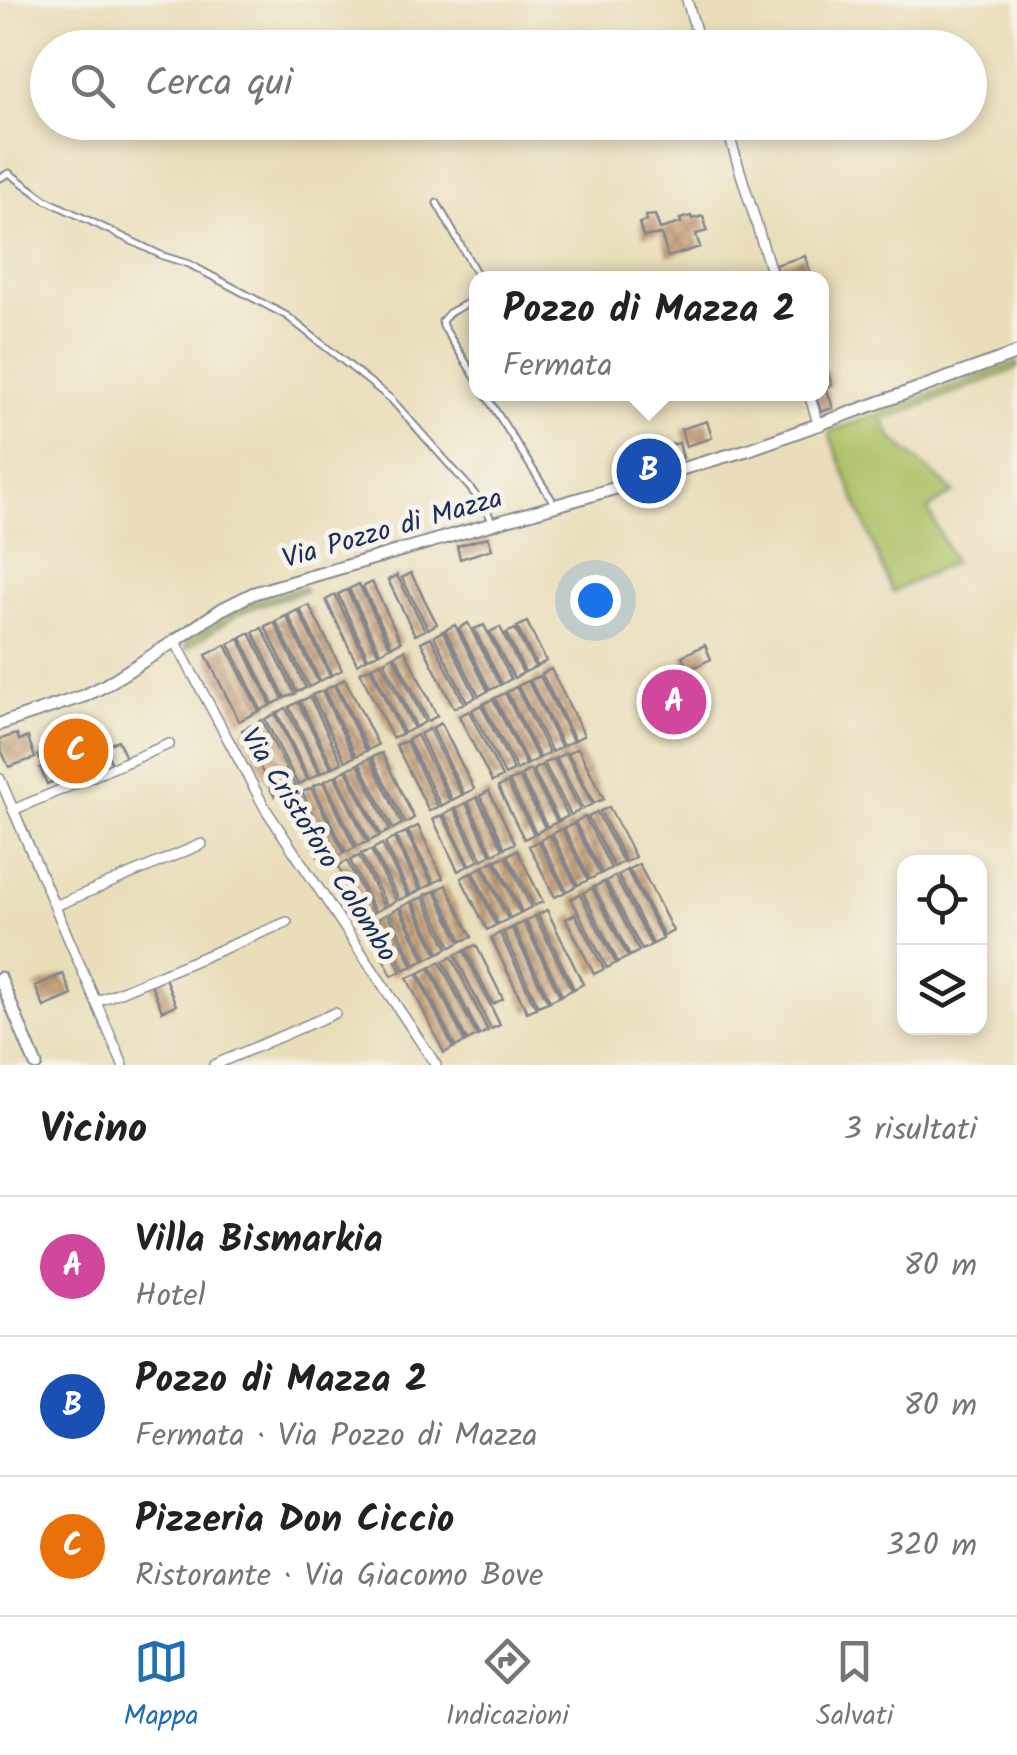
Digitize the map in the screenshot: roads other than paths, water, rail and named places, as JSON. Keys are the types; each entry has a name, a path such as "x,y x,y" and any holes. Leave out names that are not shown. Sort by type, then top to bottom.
{"street":[{"path":"687,0 696,30"},
{"path":"731,140 772,271"},
{"name":"Via Pozzo di Mazza","path":"0,724 104,686 222,609 254,593 747,450 1017,353"},
{"path":"811,401 819,426"},
{"name":"Via Cristoforo Colombo","path":"175,642 265,808 436,1065"},
{"path":"13,810 169,744"},
{"path":"0,780 123,1065"},
{"path":"54,906 202,844"},
{"path":"96,1002 287,922"},
{"path":"0,978 36,1065"},
{"path":"214,1065 335,1013"}],"lane":[{"path":"0,178 10,173 46,200 163,256 189,264 287,316 391,398 470,488 494,524"},
{"path":"437,203 475,271"},
{"path":"469,302 442,321 469,369"},
{"path":"489,401 556,506"}],"place":[{"name":"Pozzo di Mazza 2","path":"649,471"},
{"name":"Villa Bismarkia","path":"674,702"},
{"name":"Pizzeria Don Ciccio","path":"76,751"}]}
